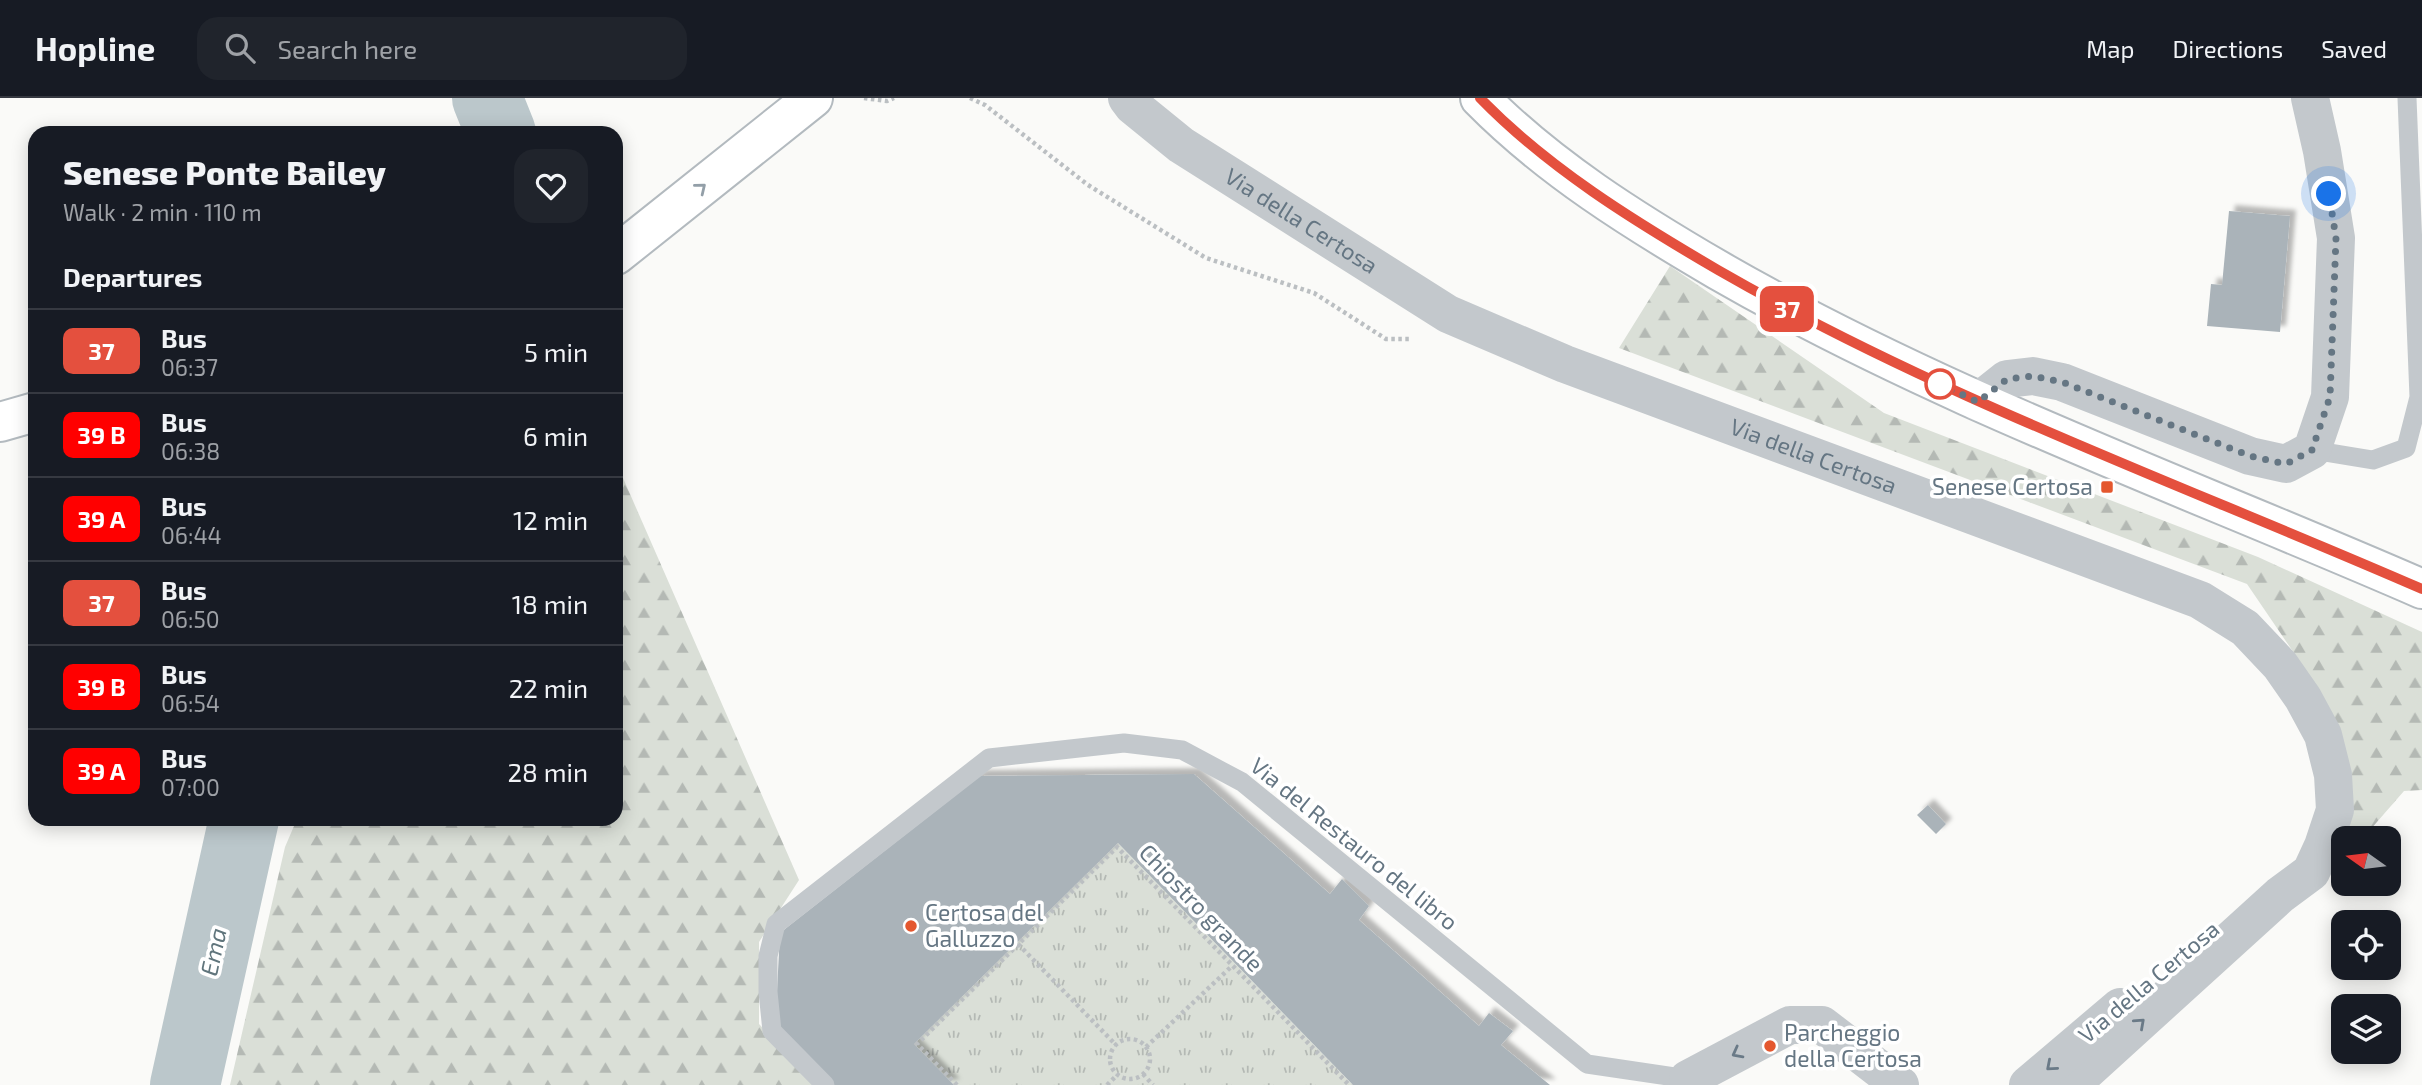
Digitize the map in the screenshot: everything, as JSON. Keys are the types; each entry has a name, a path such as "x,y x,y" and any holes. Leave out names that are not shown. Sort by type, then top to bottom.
{"main road":[{"path":"632,232 813,98"},
{"path":"1479,98 1538,151 1600,197 1774,302 1864,349 1978,402 2422,589"},
{"path":"0,422 28,414"}],"street":[{"name":"Via della Certosa","path":"1127,98 1181,145 1448,314 1565,364 2200,600 2245,628 2280,665 2303,698 2323,735 2333,775 2336,810 2323,846 2311,872 2280,895 2071,1085"},
{"path":"1978,402 2007,379 2033,376 2062,382 2250,456 2286,464 2312,450 2330,397 2336,238 2322,150 2310,98"},
{"name":"Via della Certosa","path":"2028,1085 2221,919 2280,895"},
{"path":"1691,1082 1790,1025 1822,1025 1900,1085"}],"lane":[{"path":"2312,450 2373,460 2406,448 2419,397 2407,98"},
{"name":"Via del Restauro del libro","path":"825,1085 772,1031 768,956 776,924 989,758 1124,743 1182,750 1241,782 1587,1064 1691,1082"}],"path":[{"path":"864,98 887,101 894,98"},
{"path":"970,98 985,105 1088,185 1206,258 1314,293 1386,340 1423,339 1448,314"},
{"name":"Chiostro grande","path":"957,1085 917,1044 1117,847 1349,1085"},
{"path":"1018,944 1116,1045"},
{"path":"1146,1047 1232,966"},
{"path":"1132,1039 1146,1047 1149,1061 1143,1074 1131,1079 1117,1075 1110,1062 1116,1045 1132,1039"},
{"path":"1143,1074 1153,1085"},
{"path":"1107,1085 1117,1075"}],"green space":[{"path":"1670,266 1884,413 2258,557 2422,632 2422,790 2404,791 2373,826 2344,826 2345,813 2294,653 2247,584 1619,348"},
{"path":"623,478 799,880 759,942 759,1024 816,1085 230,1085 285,847 294,826 623,826"},
{"path":"1118,843 1353,1085 954,1085 914,1044"}],"building":[{"path":"2229,211 2290,216 2280,332 2207,326 2211,284 2222,285"},
{"name":"Certosa del Galluzzo","path":"1194,774 1330,894 1342,879 1369,906 1359,920 1479,1026 1489,1013 1513,1031 1501,1045 1550,1085 1353,1085 1118,843 914,1044 954,1085 829,1085 775,1029 780,933 980,776"},
{"path":"1928,805 1946,824 1936,834 1917,815"}],"waterway":[{"name":"Ema","path":"487,98 498,126"},
{"name":"Ema","path":"185,1085 242,826"}],"bus line":[{"name":"37","path":"1480,98 1538,151 1600,197 1774,302 1864,349 1978,402 2422,589"}],"place":[{"name":"Senese Certosa","path":"2107,487"},
{"name":"Certosa del Galluzzo","path":"911,926"},
{"name":"Parcheggio della Certosa","path":"1770,1046"}],"route":[{"path":"1940,384 1978,402 2007,379 2033,376 2062,382 2250,456 2286,464 2312,450 2330,397 2336,238 2329,194"}]}
